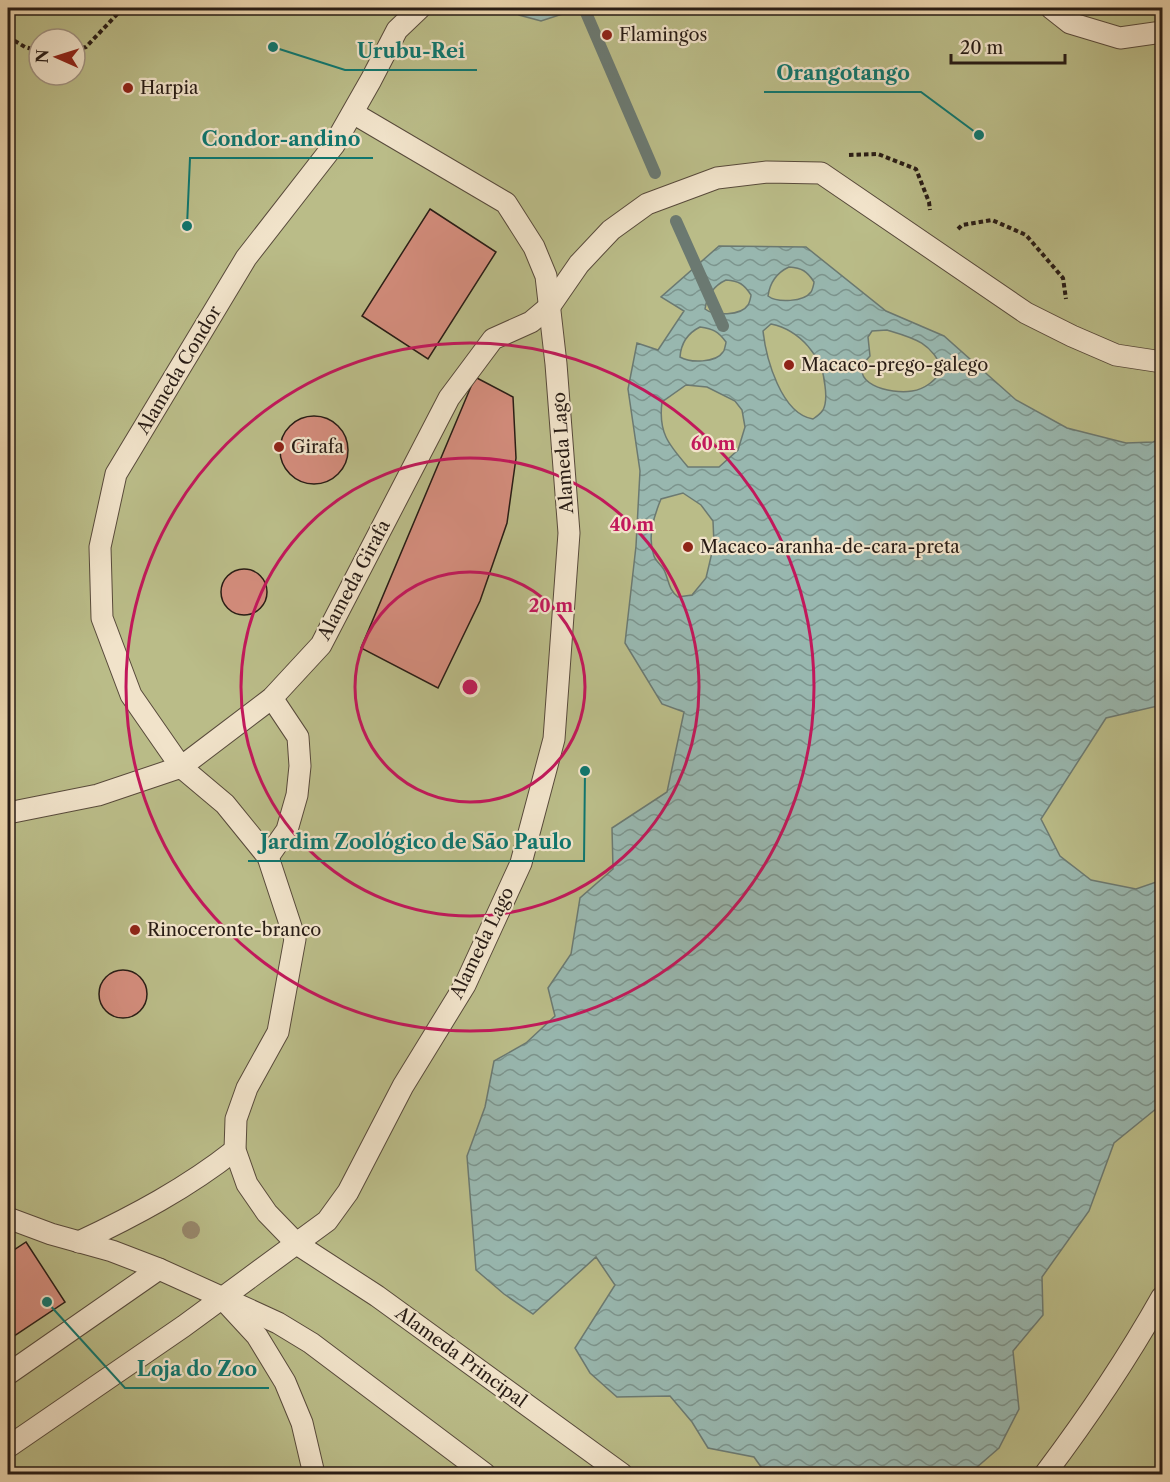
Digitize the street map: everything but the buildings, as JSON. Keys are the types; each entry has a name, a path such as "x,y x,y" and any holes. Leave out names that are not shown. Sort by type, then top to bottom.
{"lane":[{"name":"Alameda Condor","path":"268,857 225,804 181,767 131,695 102,618 100,547 116,474 246,258 334,145 397,30 420,8"},
{"path":"1051,8 1070,23 1120,38 1162,32"},
{"name":"Alameda Lago","path":"8,1447 184,1326 327,1221 348,1192 403,1086 465,985 520,863 554,739 569,532 556,364 546,276 534,247 506,203 353,113"},
{"path":"550,306 579,264 611,230 647,204 717,178 767,172 821,172 1026,313 1116,355 1162,362"},
{"name":"Alameda Girafa","path":"8,813 98,795 181,767 272,698 321,645 449,398 493,339 531,322 550,306"},
{"path":"79,1242 129,1219 167,1197 204,1174 235,1150 236,1119 247,1088 278,1032 295,939 268,857 287,830 297,795 300,766 298,737 272,698"},
{"name":"Alameda Principal","path":"235,1150 248,1184 267,1213 297,1244 377,1296 622,1474"},
{"path":"8,1218 112,1251 159,1269 278,1323 311,1343 485,1474"},
{"path":"8,1374 159,1269"},
{"path":"221,1297 257,1336 285,1382 302,1423 314,1474"},
{"path":"1045,1474 1092,1410 1137,1341 1162,1297"}],"path":[{"path":"87,46 123,8"},
{"path":"8,37 27,48"},
{"path":"821,172 848,155 878,154 916,169 928,202 935,249"},
{"path":"935,249 962,225 992,220 1026,236 1063,278 1072,336"}],"green space":[{"path":"8,8 1162,8 1162,1466 1158,1474 8,1474"}],"water":[{"path":"516,8 581,8 541,21 519,15"},
{"path":"719,246 806,247 886,311 944,336 1016,400 1067,428 1126,443 1153,442 1162,438 1162,705 1106,718 1041,819 1060,856 1091,880 1136,889 1162,880 1162,1104 1114,1143 1089,1211 1042,1277 1043,1315 1013,1351 1019,1409 999,1448 969,1474 766,1474 754,1457 708,1448 692,1422 670,1396 617,1397 590,1373 575,1348 615,1285 596,1257 533,1314 504,1294 476,1270 467,1156 485,1107 494,1061 526,1043 555,1016 548,988 571,954 580,898 613,869 612,828 667,792 684,712 662,704 625,643 636,546 640,471 628,389 637,343 658,350 684,311 661,297","holes":["789,267 801,269 814,282 811,292 797,300 778,300 768,296 774,278","726,280 734,281 746,288 751,295 745,309 727,314 705,309 709,296 718,285","771,324 791,332 815,355 823,375 826,395 823,410 813,419 802,415 784,396 768,355 763,331","700,327 715,331 726,342 723,352 720,356 703,361 680,357 684,343 692,332","887,330 921,342 933,353 943,370 930,384 917,390 893,391 873,385 862,373 863,365 870,356 868,337 872,331","686,385 707,387 735,401 742,410 745,427 738,450 719,467 688,467 666,438 661,413 662,402","683,493 701,505 713,521 714,544 706,578 692,595 678,597 656,560 651,541 654,519 661,499"]}],"waterway":[{"path":"584,8 655,173"},
{"path":"676,221 723,326"}],"place":[{"name":"Flamingos","path":"607,35"},
{"name":"Urubu-Rei","path":"273,47"},
{"name":"Harpia","path":"128,88"},
{"name":"Orangotango","path":"979,135"},
{"name":"Condor-andino","path":"187,226"},
{"name":"Macaco-prego-galego","path":"789,365"},
{"name":"Girafa","path":"279,447"},
{"name":"Macaco-aranha-de-cara-preta","path":"688,547"},
{"name":"Jardim Zoológico de São Paulo","path":"585,771"},
{"name":"Rinoceronte-branco","path":"135,930"},
{"name":"Loja do Zoo","path":"47,1302"}]}
